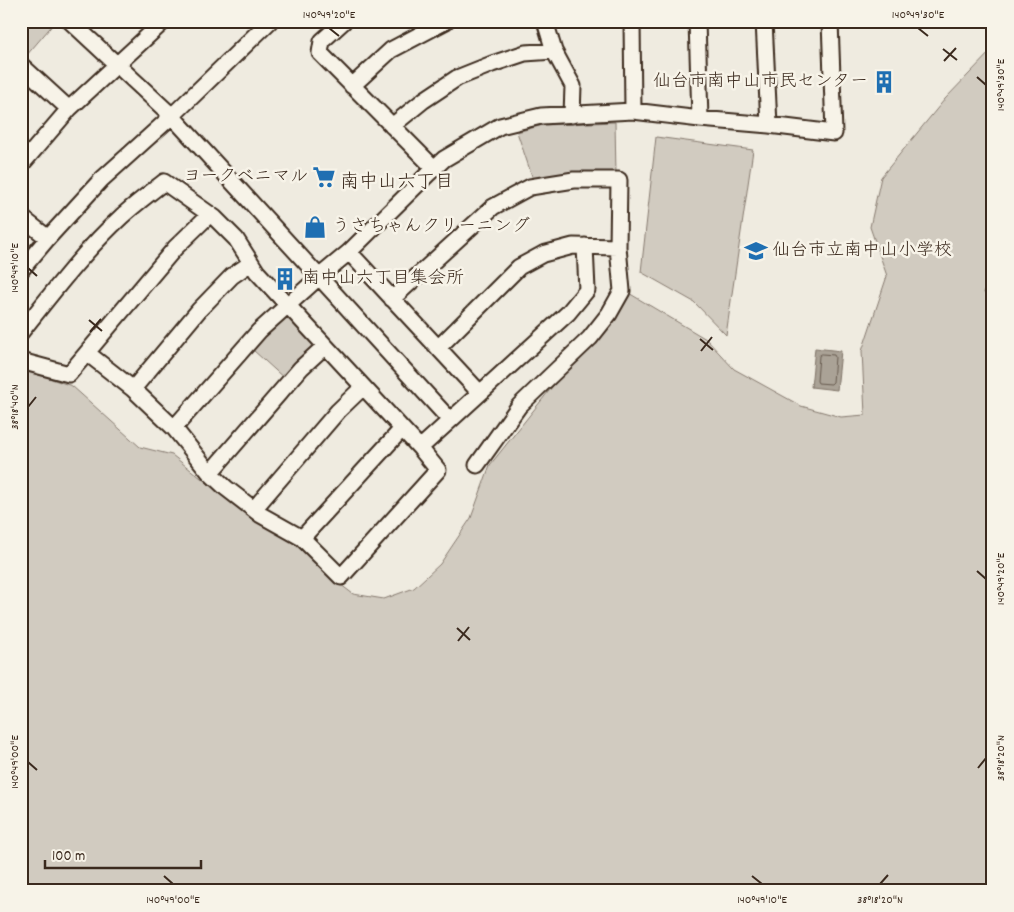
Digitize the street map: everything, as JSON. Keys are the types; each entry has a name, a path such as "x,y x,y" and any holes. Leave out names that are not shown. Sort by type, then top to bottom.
{"street":[{"path":"70,21 172,116 450,420"},
{"path":"21,165 27,147 164,21"},
{"path":"21,270 101,180 172,116 270,21"},
{"path":"344,21 322,42 320,53 434,168"},
{"path":"352,86 391,50 446,21"},
{"path":"545,21 554,51 574,86 572,115"},
{"path":"632,21 633,111"},
{"path":"697,21 700,119"},
{"path":"764,21 769,125"},
{"path":"174,428 260,331 348,252 434,168 444,159 500,126 541,116 633,111 834,133 830,21"},
{"path":"392,126 424,100 457,78 525,53 554,51"},
{"path":"21,65 69,109"},
{"path":"392,299 493,207 530,187 574,180 619,180 618,247 622,291 609,314 590,338 520,406 477,464"},
{"path":"21,332 105,232 164,182 210,214 236,239 256,272 420,448 438,470 341,577 302,538 261,515 226,488 210,473 174,428 132,389 87,353"},
{"path":"21,361 69,374 175,248 210,214"},
{"path":"21,217 48,238"},
{"path":"438,348 519,267 543,254 572,246 618,247"},
{"path":"420,448 568,312 587,290 585,246"},
{"path":"348,252 480,393"},
{"path":"132,389 232,276 251,263"},
{"path":"210,473 301,368 325,346"},
{"path":"254,509 338,411 363,387"},
{"path":"302,538 402,429"}],"shaded area":[{"path":"21,21 55,22 26,56 21,52"},
{"path":"993,49 993,891 21,891 21,370 72,386 140,447 172,455 249,516 289,539 332,578 353,594 384,599 414,588 440,564 471,518 490,465 564,372 608,329 627,292 706,339 734,369 801,406 841,417 865,415 862,351 887,276 870,227 881,177 945,99"},
{"path":"615,122 616,175 534,182 517,132 543,125"},
{"path":"656,137 753,150 726,335 694,302 641,272"},
{"path":"287,313 318,345 286,380 253,350"}],"water":[{"path":"993,260 993,301 984,293"},
{"path":"815,348 841,351 837,390 811,387"}],"place":[{"name":"仙台市南中山市民センター","path":"884,82"},
{"name":"ヨークベニマル","path":"324,177"},
{"name":"うさちゃんクリーニング","path":"315,227"},
{"name":"仙台市立南中山小学校","path":"756,251"},
{"name":"南中山六丁目集会所","path":"285,279"}],"district":[{"name":"南中山六丁目","path":"397,183"}]}
